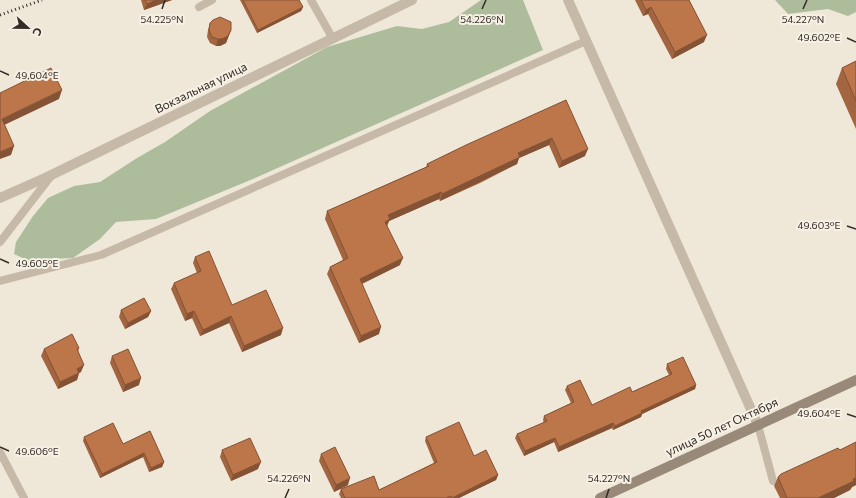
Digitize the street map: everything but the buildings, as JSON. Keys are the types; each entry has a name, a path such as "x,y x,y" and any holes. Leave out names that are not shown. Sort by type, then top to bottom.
{"main road":[{"name":"улица 50 лет Октября","path":"600,498 856,380"}],"street":[{"name":"Вокзальная улица","path":"0,198 52,175 412,0"},
{"path":"568,0 758,425"}],"lane":[{"path":"199,6 212,0"},
{"path":"311,0 333,39"},
{"path":"0,281 101,255 586,41"},
{"path":"0,242 52,175"},
{"path":"758,425 773,481"},
{"path":"0,452 24,498"}],"green space":[{"path":"481,0 523,0 543,50 253,179 156,219 116,222 100,239 73,258 27,260 14,254 16,242 33,216 48,198 74,186 100,182 165,142 210,111 327,47 397,26 422,29 449,22"},
{"path":"775,0 856,0 856,12 848,16 828,9 788,14"}],"railway":[{"path":"0,15 42,0"}]}
